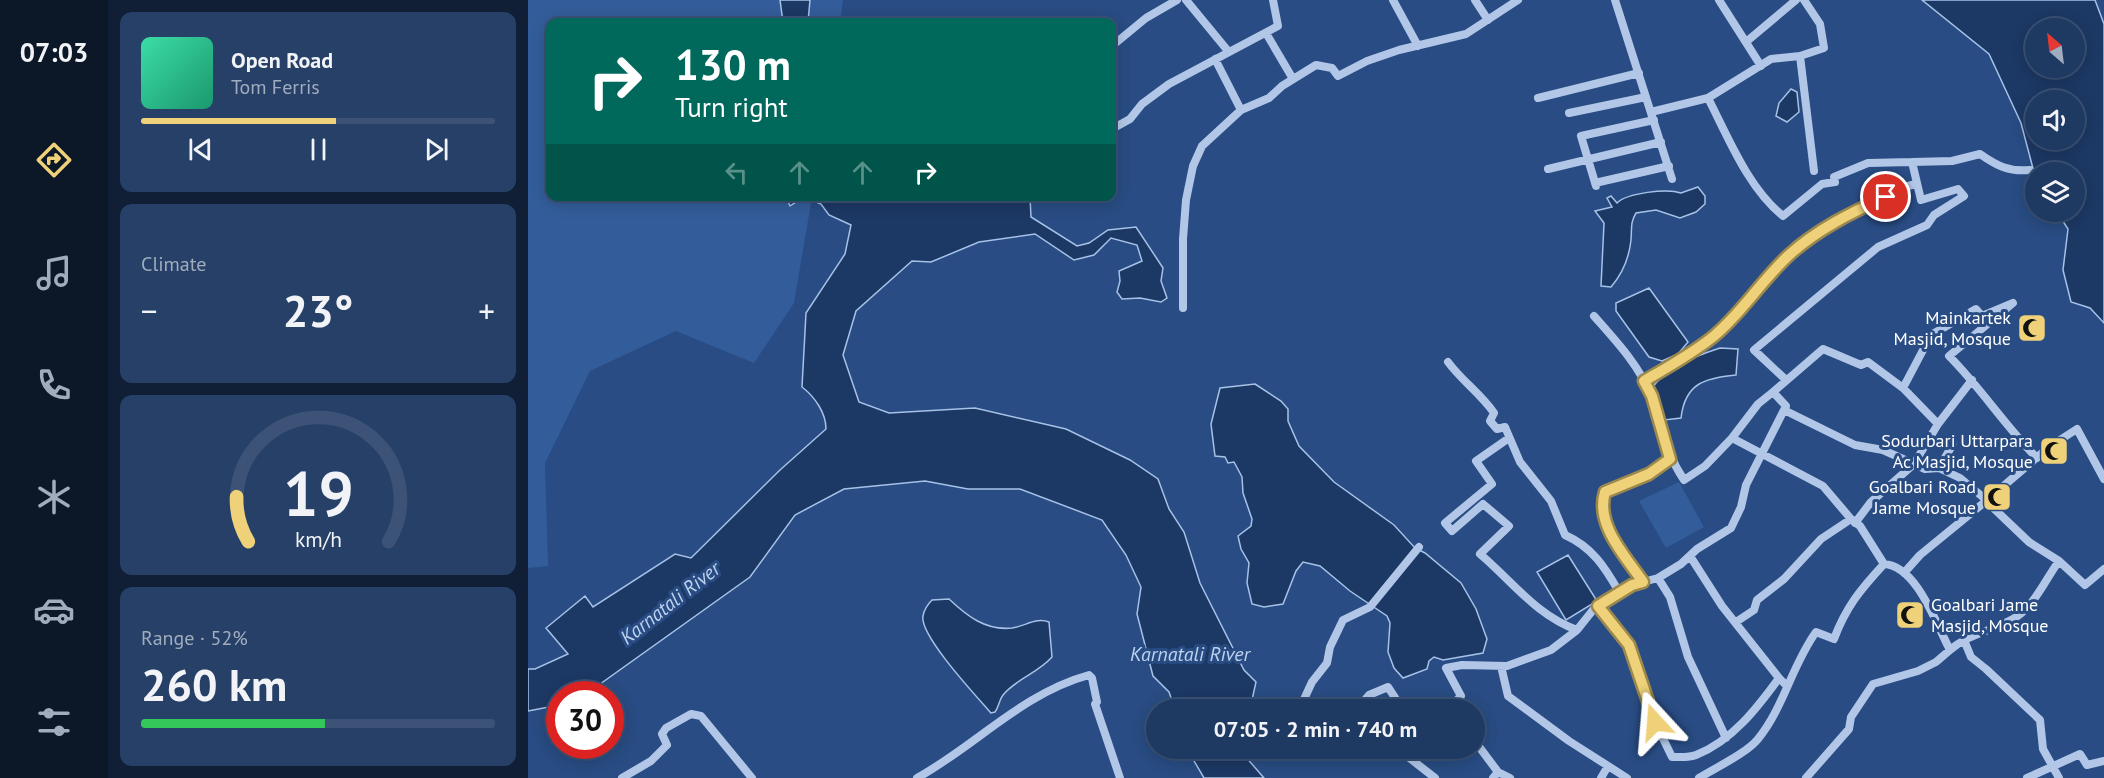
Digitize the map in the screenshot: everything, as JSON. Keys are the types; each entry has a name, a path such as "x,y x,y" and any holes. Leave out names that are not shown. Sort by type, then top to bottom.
{"street":[{"path":"1116,43 1146,18 1177,0"},
{"path":"1186,0 1228,51"},
{"path":"1116,127 1130,119 1142,104 1169,84 1278,26 1273,0"},
{"path":"1393,0 1418,46"},
{"path":"1475,0 1488,20"},
{"path":"1615,0 1672,179"},
{"path":"1719,0 1761,66"},
{"path":"1746,42 1796,0"},
{"path":"1669,166 1595,185 1581,136 1708,98 1771,59 1800,56 1824,48 1820,24 1804,0"},
{"path":"1183,308 1183,239 1186,200 1193,166 1202,146 1224,129 1241,110 1269,98 1316,65 1332,68 1338,76 1367,61 1466,34 1513,1"},
{"path":"1266,33 1293,79"},
{"path":"1800,56 1814,171"},
{"path":"1215,59 1241,110"},
{"path":"1538,98 1639,73"},
{"path":"1569,113 1646,97"},
{"path":"1708,98 1743,165 1770,206 1783,216 1822,184 1834,182 1834,177 1868,163 1952,161 1980,154 1995,165 2012,172 2025,171"},
{"path":"1548,169 1660,142"},
{"path":"1786,380 1754,350 1878,247 1927,225 1934,215 1964,196 1958,189 1921,200 1912,162"},
{"path":"1644,381 1715,336 1737,315 1788,256 1808,239 1847,214 1904,187 1916,184"},
{"path":"1903,388 1930,335 1976,309 1982,316 2013,303 1949,356 1972,380 2011,431 2037,458"},
{"path":"1594,316 1632,361 1644,381 1652,396 1670,459 1684,480 1705,466 1732,438 1758,404 1823,349 1861,365 1868,362 1903,388 1938,424"},
{"path":"1448,363 1465,383 1485,400 1494,413 1490,421 1497,429 1504,427 1520,462 1551,501 1565,535 1580,541 1594,553 1619,592"},
{"path":"1736,622 1754,610 1757,600 1784,579 1821,539 1853,521 1914,464 1938,424 1972,380"},
{"path":"1457,699 1461,696 1446,668 1462,665 1501,666 1526,661 1551,650 1577,630 1598,606 1619,592 1643,582 1658,579 1731,528 1746,484 1786,406 1773,392"},
{"path":"1784,410 1855,445 1883,450 1925,469 1939,468 1960,478 2029,542 2059,561 2085,585 2104,569"},
{"path":"1904,573 1920,555 2037,458 2077,429 2104,479"},
{"path":"1509,438 1476,461 1492,484 1445,523 1452,531 1483,504 1509,526 1480,554 1520,594 1546,615 1577,630"},
{"path":"1732,438 1762,456 1823,486 1853,521 1884,564 1894,565 1904,573 1924,597 1950,650"},
{"path":"1939,468 1953,444"},
{"path":"1643,582 1610,532 1604,518 1603,500 1605,492 1649,474 1670,459"},
{"path":"1304,699 1312,682 1327,663 1330,647 1343,620 1370,607 1419,547"},
{"path":"1690,556 1722,606 1787,686"},
{"path":"1806,778 1849,729 1851,717 1873,684 1918,671 1936,662 1964,640 2013,619 2041,591 2059,561"},
{"path":"1699,778 1757,741 1780,704 1800,653 1816,632 1834,639 1845,611 1884,564"},
{"path":"1658,579 1670,597 1688,657 1726,738"},
{"path":"1598,606 1629,645 1655,722 1672,757 1694,756 1726,738 1759,706 1779,678"},
{"path":"1964,640 1978,665 1986,669 2040,720 2043,750 2059,778"},
{"path":"1501,666 1508,696 1627,778"},
{"path":"917,778 947,762 988,727 1067,681 1089,675 1095,694 1095,704 1120,778"},
{"path":"1366,699 1388,687 1396,699"},
{"path":"622,778 651,761 667,745 662,734 666,728 691,714 701,716 752,778"},
{"path":"2027,778 2080,754 2087,765 2104,761"},
{"path":"1485,757 1496,775 1510,778"},
{"path":"1411,759 1435,778"},
{"path":"1601,778 1608,766"}],"shaded area":[{"path":"528,0 843,0 841,18 546,18 546,201 811,201 794,303 754,363 676,331 590,371 545,463 548,566 528,568"},
{"path":"1679,482 1704,527 1666,548 1639,501"}],"water":[{"path":"780,0 810,0 808,18 782,18"},
{"path":"1922,0 2095,0 2104,24 2104,323 2090,308 2071,302 2063,270 2068,229 2063,222 2085,222 2085,162 2031,162 2028,150 2085,150 2085,90 2025,90 2025,138 2021,123 1989,54"},
{"path":"1791,89 1797,92 1799,112 1787,122 1776,116 1779,103"},
{"path":"1698,187 1705,196 1705,204 1696,212 1680,218 1656,210 1636,213 1632,223 1629,253 1625,265 1611,287 1601,286 1604,223 1595,211 1612,207 1607,198 1611,196 1617,203 1622,199 1648,192 1681,193"},
{"path":"788,201 798,201 790,206"},
{"name":"Karnatali River","path":"814,201 1030,201 1031,217 1077,246 1089,243 1108,230 1136,227 1163,268 1161,281 1167,298 1161,302 1140,298 1122,299 1117,292 1120,281 1119,271 1142,261 1137,245 1111,238 1094,255 1074,260 1035,234 979,242 931,262 912,261 856,311 843,355 859,402 889,413 975,408 1066,429 1130,460 1158,479 1169,509 1184,532 1200,583 1244,670 1256,682 1252,699 1171,699 1169,692 1153,676 1137,614 1141,587 1126,555 1102,520 1020,489 968,489 925,481 844,489 795,515 750,577 604,681 546,681 546,708 528,711 528,669 535,669 568,654 546,628 585,596 593,607 675,554 691,558 780,470 826,429 819,406 802,387 806,313 845,254 851,225 829,215 821,204"},
{"path":"1649,288 1688,342 1678,354 1662,361 1649,357 1616,311 1616,303"},
{"path":"1720,348 1738,349 1736,375 1715,378 1698,384 1687,397 1681,418 1664,420 1652,389 1657,381 1682,363"},
{"path":"1255,384 1281,401 1288,409 1288,421 1299,446 1334,482 1394,525 1415,548 1425,553 1461,583 1476,609 1487,639 1483,653 1443,660 1434,657 1429,661 1427,669 1403,678 1394,668 1388,652 1390,623 1387,616 1350,591 1320,566 1303,562 1296,571 1283,604 1264,607 1252,604 1247,583 1249,563 1241,549 1238,536 1251,526 1252,519 1243,493 1242,477 1234,462 1228,463 1225,457 1215,456 1211,424 1220,388"},
{"path":"1568,555 1597,601 1566,620 1537,572"},
{"path":"949,599 985,625 1012,628 1035,621 1049,622 1052,657 1008,689 995,712 991,713 950,666 924,625 923,616 932,600"},
{"path":"1193,759 1248,759 1264,778 1204,778"}],"place":[{"name":"Mainkartek Masjid, Mosque","path":"2032,328"},
{"name":"Sodurbari Uttarpara Ac Masjid, Mosque","path":"2054,451"},
{"name":"Goalbari Road Jame Mosque","path":"1997,497"},
{"name":"Goalbari Jame Masjid, Mosque","path":"1910,615"}],"route":[{"path":"1655,722 1629,645 1598,606 1611,596 1643,582 1610,532 1604,518 1605,492 1649,474 1670,459 1652,396 1644,381 1715,336 1737,315 1788,256 1808,239 1847,214 1886,197"}]}
